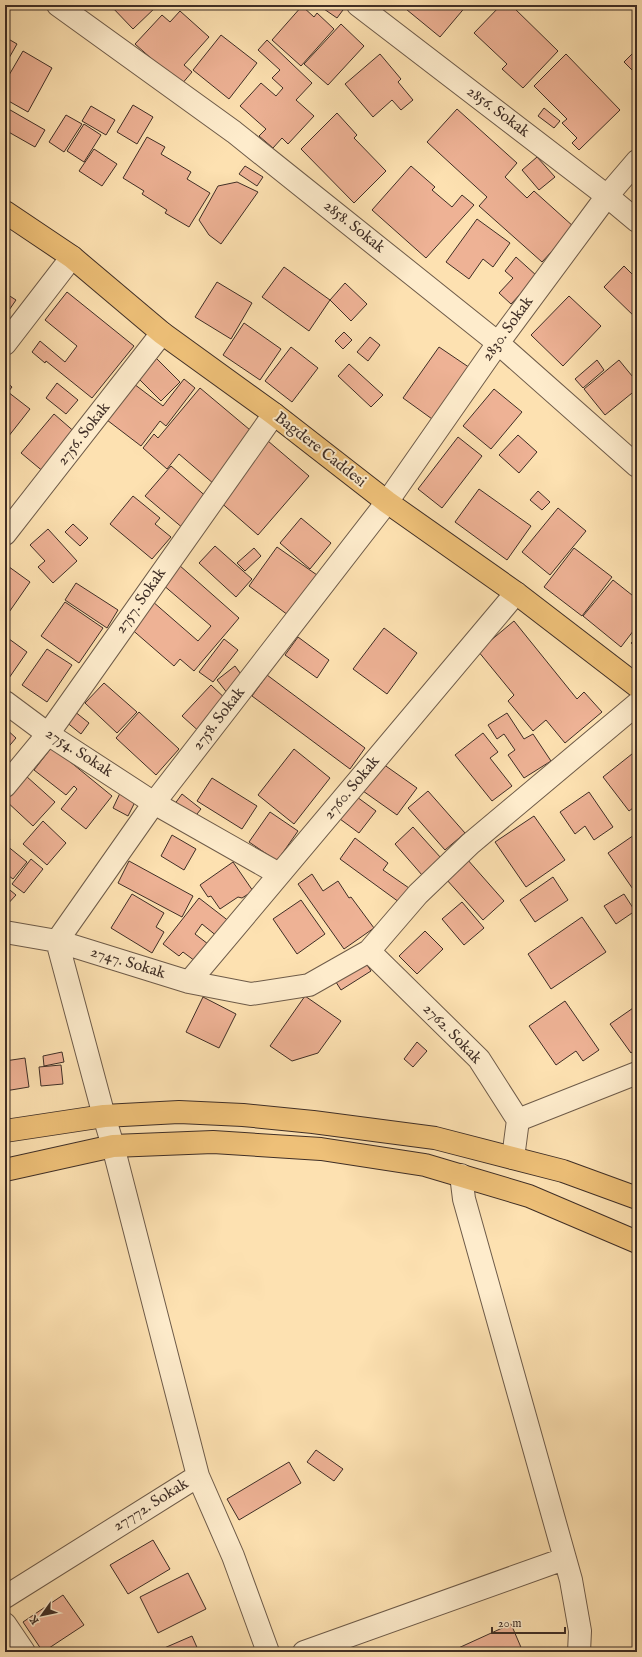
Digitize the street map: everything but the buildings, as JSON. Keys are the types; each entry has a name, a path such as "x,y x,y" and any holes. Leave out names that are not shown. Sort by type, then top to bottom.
{"main road":[{"name":"Bagdere Caddesi","path":"5,212 72,257 162,333 274,414 387,502 516,593 637,686"},
{"path":"5,1131 104,1116 179,1112 243,1115 313,1122 435,1138 563,1171 637,1198"},
{"path":"5,1170 113,1146 213,1142 321,1149 425,1165 529,1196 637,1242"}],"street":[{"name":"2858. Sokak","path":"58,5 234,132 498,342 633,454"},
{"name":"2856. Sokak","path":"358,5 607,196 637,221"},
{"name":"2830. Sokak","path":"387,502 498,342 607,196 637,161"},
{"path":"5,344 72,257"},
{"name":"2756. Sokak","path":"5,534 162,333"},
{"name":"2757. Sokak","path":"5,786 48,734 274,414"},
{"name":"2758. Sokak","path":"57,941 154,803 387,502"},
{"name":"2760. Sokak","path":"189,982 516,593"},
{"name":"2754. Sokak","path":"5,702 48,734 154,803 280,874"},
{"path":"370,951 418,894 470,844 637,704"},
{"name":"2747. Sokak","path":"5,932 57,941 189,982 251,994 309,985 370,951"},
{"path":"57,941 113,1146 198,1476"},
{"name":"2762. Sokak","path":"370,951 479,1059 518,1120"},
{"path":"513,1158 518,1120 637,1073"},
{"path":"461,1176 464,1199 570,1580 580,1631 579,1652"},
{"name":"27772. Sokak","path":"5,1597 198,1476 233,1556 268,1652"},
{"path":"304,1652 564,1559"},
{"path":"5,1624 24,1652"}]}
